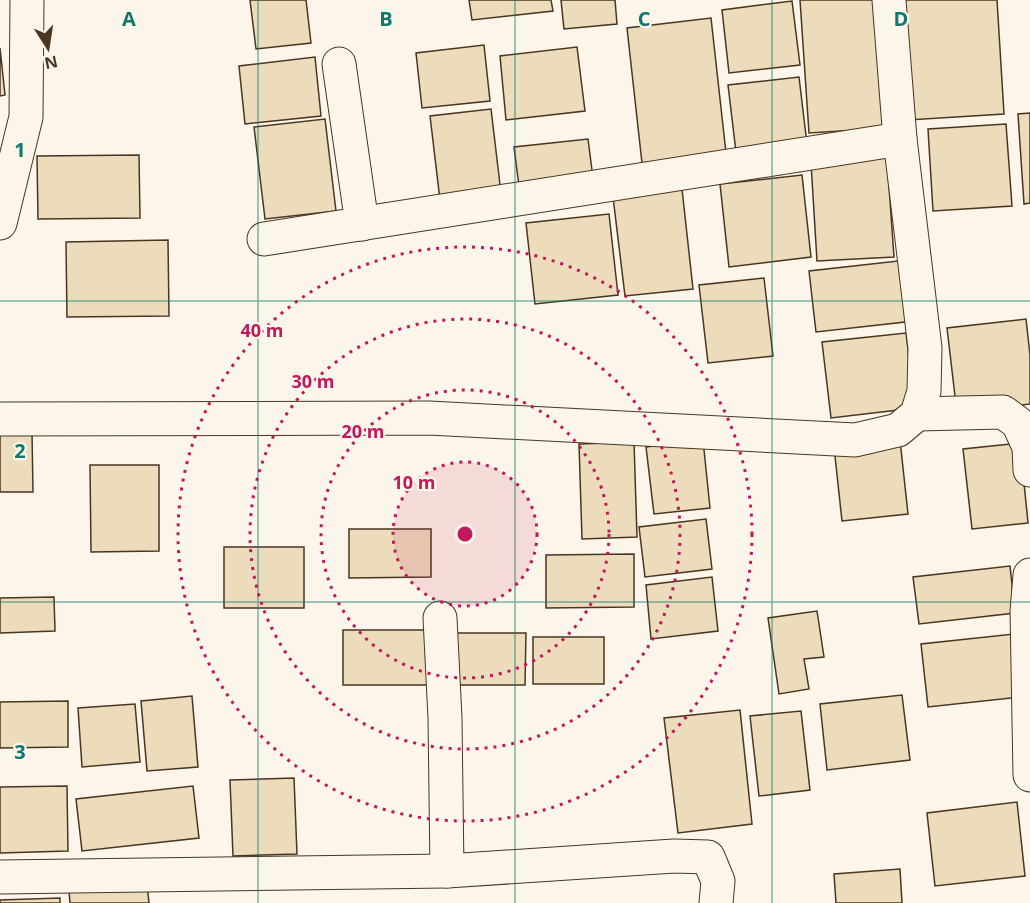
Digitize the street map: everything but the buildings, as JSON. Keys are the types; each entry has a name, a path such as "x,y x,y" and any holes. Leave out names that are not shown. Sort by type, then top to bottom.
{"street":[{"path":"0,223 26,117 27,0"},
{"path":"0,419 429,418 855,440 898,430 917,414 924,391 925,348 900,139 889,0"},
{"path":"339,64 362,224"},
{"path":"264,239 900,139"},
{"path":"917,414 1003,412 1018,423 1029,447 1030,470"},
{"path":"1030,575 1027,611 1030,775"},
{"path":"440,618 445,718 447,871"},
{"path":"0,878 447,871 674,856 708,857 718,881 716,903"}]}
